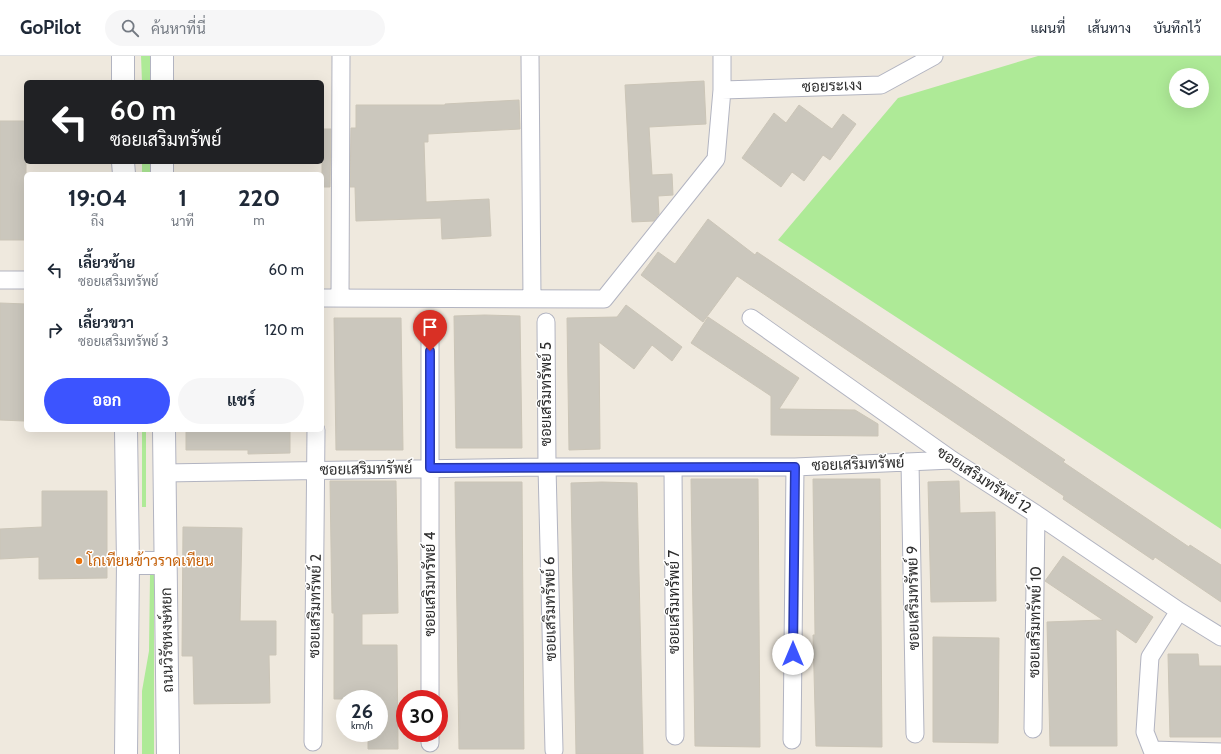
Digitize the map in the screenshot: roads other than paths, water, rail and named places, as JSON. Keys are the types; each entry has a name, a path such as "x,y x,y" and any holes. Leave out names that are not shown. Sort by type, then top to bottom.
{"main road":[{"path":"123,56 123,80"},
{"path":"162,56 162,80"},
{"path":"126,432 128,563 126,754"},
{"name":"ถนนวิรัชหงษ์หยก","path":"164,432 168,754"},
{"path":"128,563 165,563"}],"street":[{"path":"340,298 341,56"},
{"path":"530,56 532,299"},
{"path":"324,298 604,299 716,159 722,90 722,56"},
{"name":"ซอยระเงง","path":"722,90 881,85 934,56"},
{"path":"0,280 24,280"},
{"name":"ซอยเสริมทรัพย์ 12","path":"751,318 952,460 1036,514 1179,611 1221,637"},
{"name":"ซอยเสริมทรัพย์ 4","path":"430,321 430,690"},
{"name":"ซอยเสริมทรัพย์ 5","path":"546,322 547,467"},
{"name":"ซอยเสริมทรัพย์ 2","path":"313,742 316,432"},
{"name":"ซอยเสริมทรัพย์","path":"164,473 430,468 795,467 952,460"},
{"name":"ซอยเสริมทรัพย์ 9","path":"910,462 915,734"},
{"name":"ซอยเสริมทรัพย์ 6","path":"547,467 554,750"},
{"path":"792,740 795,467"},
{"name":"ซอยเสริมทรัพย์ 7","path":"673,468 675,736"},
{"name":"ซอยเสริมทรัพย์ 10","path":"1033,729 1036,514"},
{"path":"1179,611 1150,657 1145,732 1152,750 1221,752"}],"place":[{"name":"โกเทียนข้าวราดเทียน","path":"79,561"}]}
